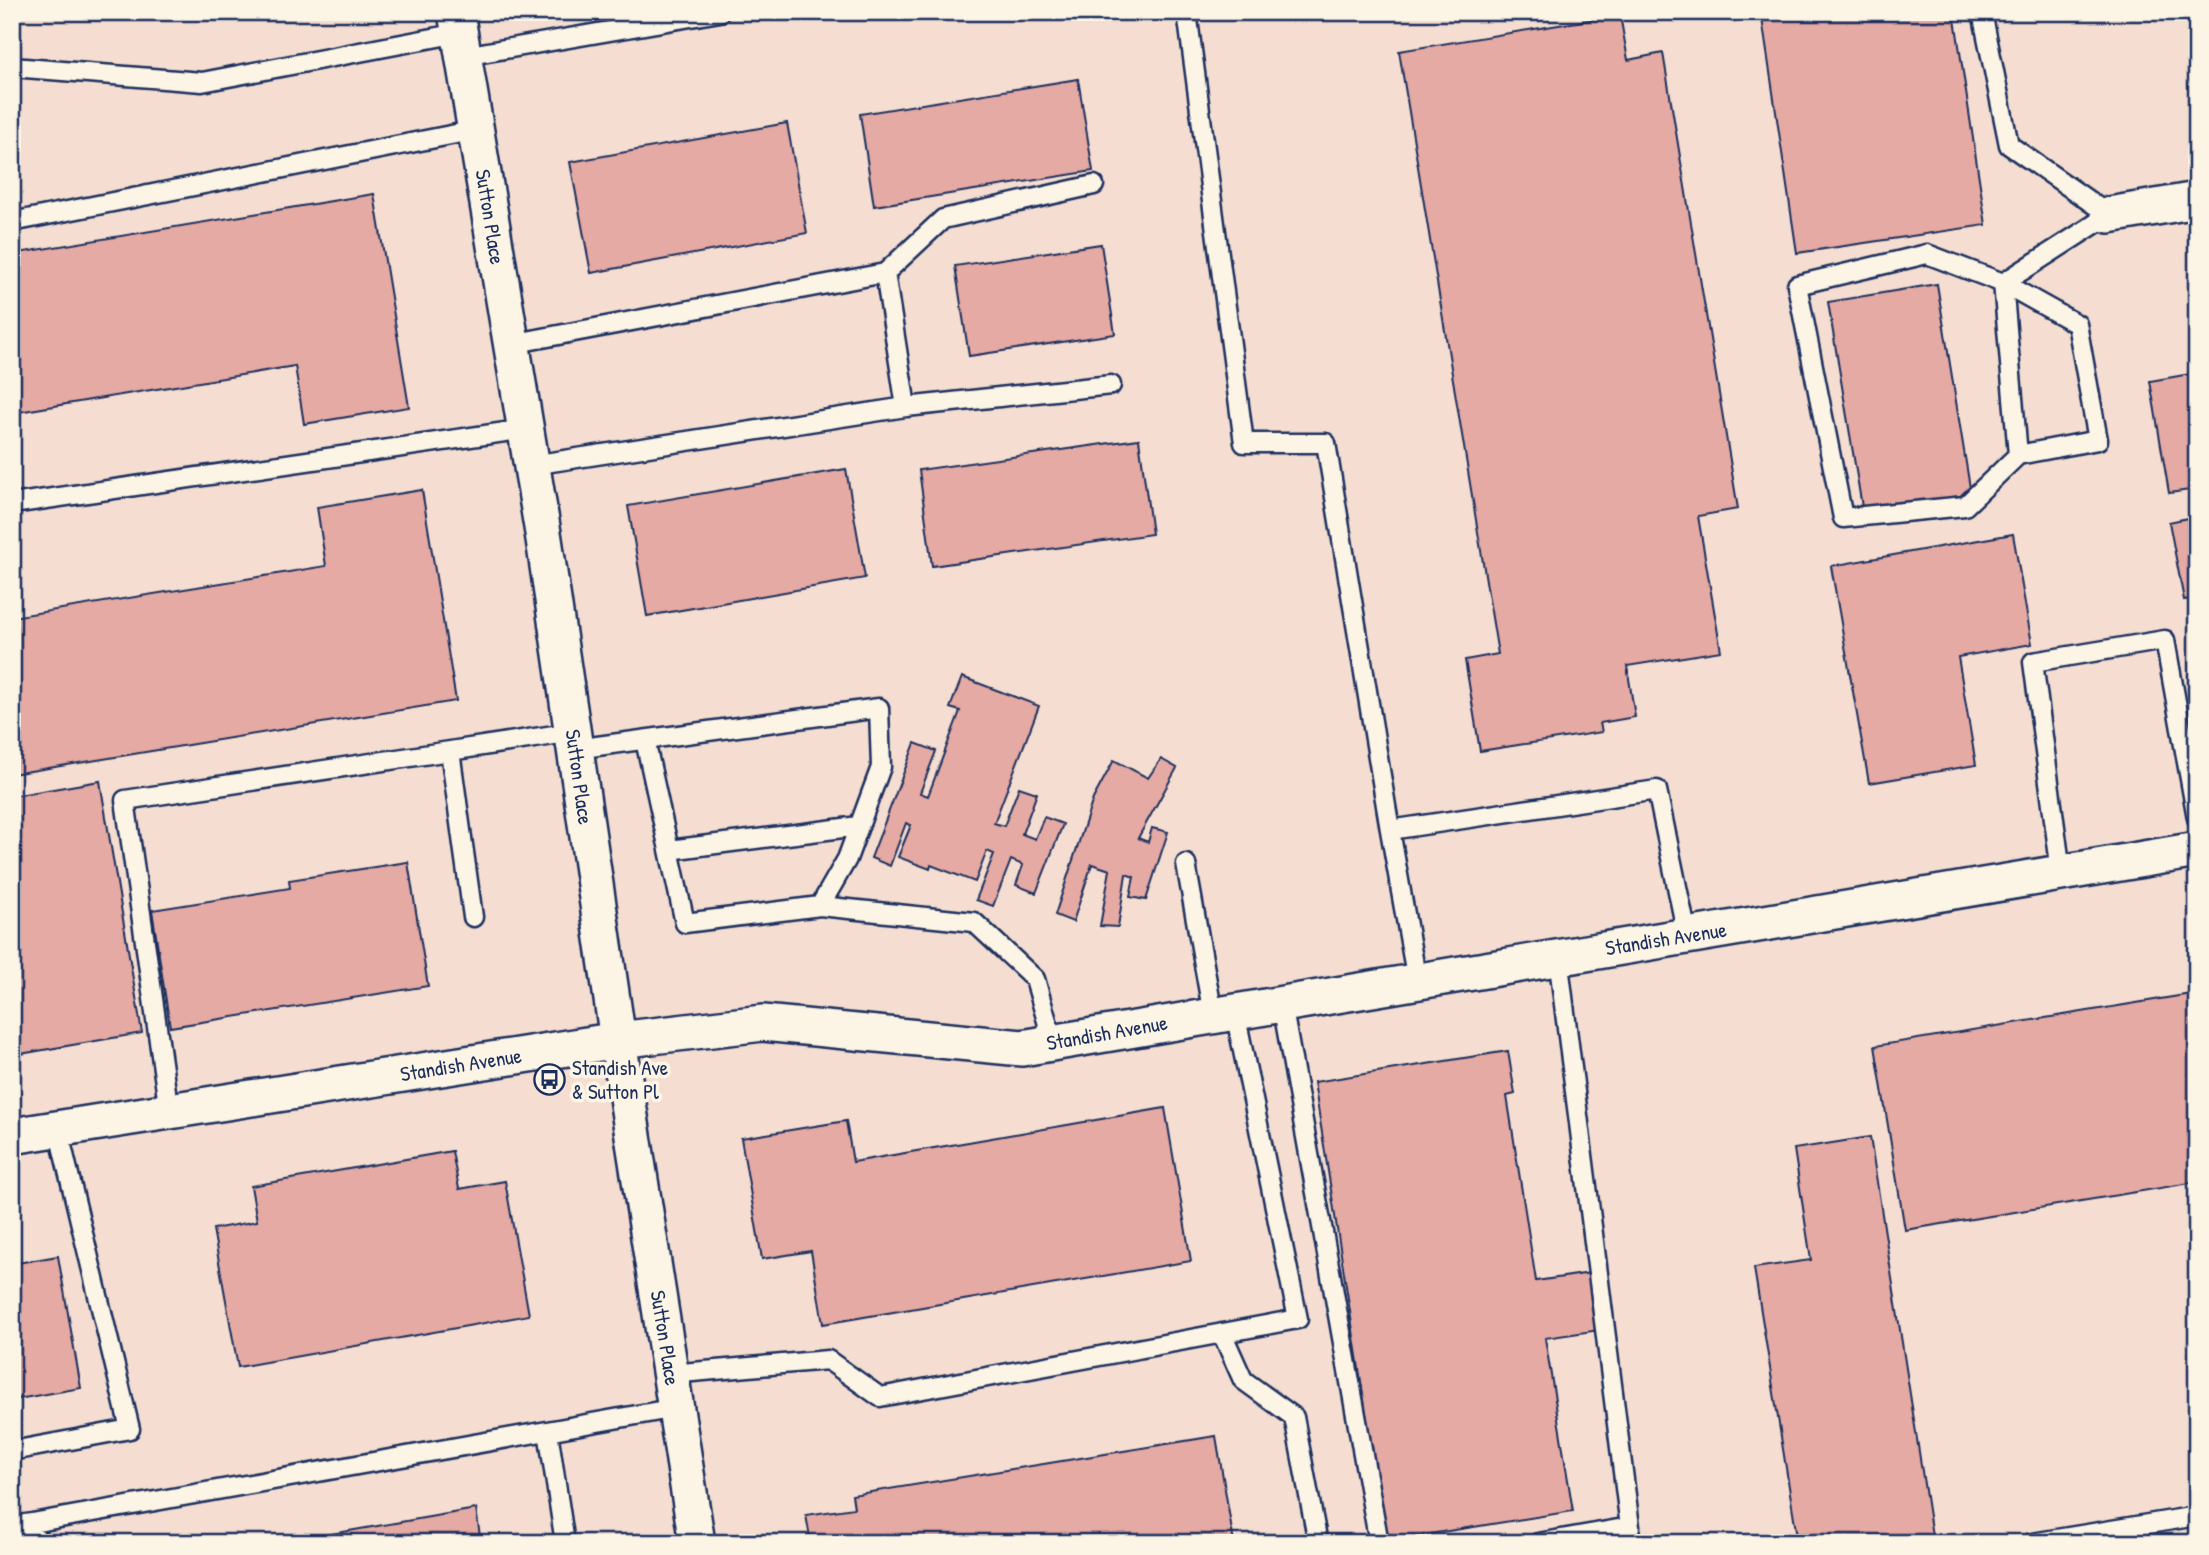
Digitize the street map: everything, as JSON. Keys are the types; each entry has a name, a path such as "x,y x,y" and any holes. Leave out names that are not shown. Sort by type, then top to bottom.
{"street":[{"name":"Sutton Place","path":"460,34 532,465 697,1543"},
{"path":"2109,215 2197,201"},
{"name":"Standish Avenue","path":"12,1136 618,1040 763,1023 1022,1048 2197,850"}],"lane":[{"path":"12,67 202,82 460,34 720,12"},
{"path":"1187,12 1244,443 1326,443 1417,981"},
{"path":"1982,12 2009,145 2109,215 2003,283"},
{"path":"12,222 476,130"},
{"path":"511,344 885,273 943,219 1094,185"},
{"path":"1927,254 2003,283 2077,324 2098,440 2018,455 1965,506 1843,518 1797,285 1927,254"},
{"path":"885,273 906,407"},
{"path":"2003,283 2018,455"},
{"path":"532,465 906,407 1111,385"},
{"path":"12,504 526,429"},
{"path":"2061,872 2034,662 2165,640 2197,818"},
{"path":"169,1111 125,800 450,751 574,740 645,740 879,708 881,767 847,859 820,906"},
{"path":"645,740 685,923 820,906 974,922 1035,979 1053,1042"},
{"path":"450,751 473,917"},
{"path":"1390,830 1657,790 1687,935"},
{"path":"669,850 859,826"},
{"path":"670,1374 828,1360 880,1397 1298,1318 1186,864"},
{"path":"1538,1543 1630,1527 1558,957"},
{"path":"1282,1004 1379,1543"},
{"path":"12,1451 130,1429 58,1129"},
{"path":"1222,1333 1243,1380 1294,1418 1318,1543"},
{"path":"12,1526 676,1409"},
{"path":"548,1432 565,1543"},
{"path":"2032,1543 2197,1517"},
{"path":"32,1523 36,1543"}],"shaded area":[{"path":"12,12 2197,12 2197,1543 12,1543"}],"building":[{"path":"1761,12 1954,12 1986,225 1797,253"},
{"path":"2189,12 2197,12 2197,54"},
{"path":"1620,15 1628,60 1663,53 1738,509 1698,516 1721,651 1627,666 1635,717 1600,723 1602,732 1480,751 1465,660 1498,654 1399,51"},
{"path":"1078,79 1093,171 874,206 860,114"},
{"path":"787,123 807,233 591,273 570,162"},
{"path":"374,194 409,407 304,424 295,366 12,413 12,254"},
{"path":"1101,244 1115,334 969,356 955,266"},
{"path":"1937,284 1971,494 1863,513 1828,302"},
{"path":"2196,373 2197,489 2169,493 2150,381"},
{"path":"1139,439 1152,534 932,566 919,470"},
{"path":"846,469 865,578 647,616 628,506"},
{"path":"422,490 456,701 12,774 12,617 326,566 317,507"},
{"path":"2197,516 2197,598 2184,600 2169,522"},
{"path":"2013,534 2032,644 1958,657 1976,765 1869,783 1831,566"},
{"path":"962,677 1039,706 994,823 1004,826 1019,787 1037,793 1022,834 1035,839 1044,817 1063,824 1036,893 1016,885 1023,865 1011,860 993,906 976,900 994,854 987,851 975,882 931,865 930,869 898,857 911,825 906,823 890,866 871,858 915,743 936,751 920,793 928,796 960,711 950,708"},
{"path":"1161,759 1177,768 1138,838 1148,842 1152,828 1168,832 1146,900 1130,897 1134,877 1126,874 1118,927 1100,926 1110,870 1092,864 1073,922 1055,915 1093,799 1114,760 1148,778"},
{"path":"100,781 142,1033 20,1054 12,1007 12,796"},
{"path":"408,862 428,986 170,1027 152,910 290,888 289,880"},
{"path":"2197,993 2197,1182 1905,1230 1875,1046"},
{"path":"1508,1051 1515,1094 1507,1096 1536,1281 1591,1273 1600,1330 1545,1338 1573,1511 1386,1541 1314,1082"},
{"path":"1165,1108 1191,1261 823,1324 811,1251 762,1259 741,1138 846,1121 853,1162"},
{"path":"1870,1137 1933,1542 1798,1543 1754,1268 1811,1260 1794,1149"},
{"path":"452,1151 459,1189 505,1181 529,1315 238,1367 213,1229 257,1221 251,1186"},
{"path":"12,1234 17,1263 58,1256 81,1388 12,1400"},
{"path":"1216,1436 1234,1543 811,1543 806,1515 854,1508 852,1495"},
{"path":"476,1509 481,1543 279,1543"}],"place":[{"name":"Standish Ave & Sutton Pl","path":"549,1080"}]}
